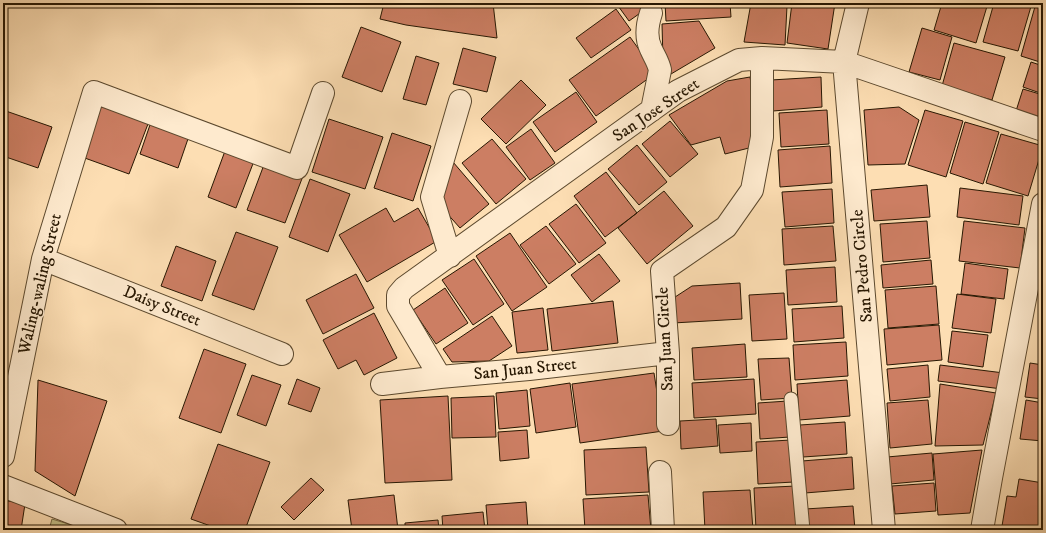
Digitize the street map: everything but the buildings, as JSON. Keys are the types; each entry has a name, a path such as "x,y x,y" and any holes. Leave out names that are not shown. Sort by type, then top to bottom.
{"street":[{"name":"San Pedro Circle","path":"858,3 844,62 884,530"},
{"path":"651,13 647,28 647,38 660,70 652,110"},
{"name":"San Jose Street","path":"440,377 398,306 398,295 404,288 678,91 739,60 762,58 844,62 1043,130"},
{"name":"San Juan Circle","path":"668,424 668,353 662,271 726,227 752,190 762,137 762,58"},
{"name":"Waling-waling Street","path":"3,456 42,258 94,92 297,168 323,94"},
{"path":"450,256 432,197 460,101"},
{"path":"982,530 1043,204"},
{"name":"Daisy Street","path":"42,258 282,354"},
{"name":"San Juan Street","path":"382,384 668,353"},
{"path":"660,472 663,530"},
{"path":"3,486 116,530"}],"lane":[{"path":"791,399 803,530"}],"shaded area":[{"path":"52,519 88,530 49,530"}]}
